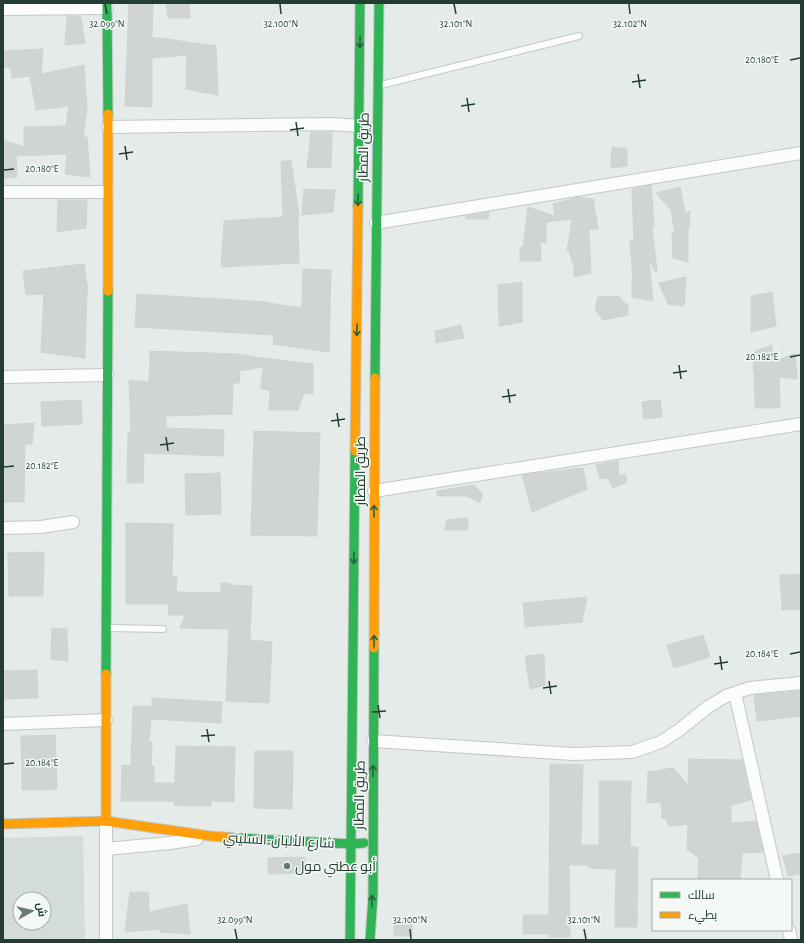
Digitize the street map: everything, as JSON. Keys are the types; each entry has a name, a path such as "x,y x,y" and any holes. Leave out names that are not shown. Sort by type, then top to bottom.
{"main road":[{"path":"106,821 107,6"},
{"name":"طريق المطار","path":"370,6 378,86 374,492 374,741 370,940"},
{"name":"طريق المطار","path":"350,940 359,126 370,6"},
{"name":"شارع الألبان-السليني","path":"3,824 106,821 210,836 352,844 372,842"}],"street":[{"path":"3,9 107,6"},
{"path":"108,127 332,124 359,126"},
{"path":"376,223 801,154"},
{"path":"3,192 107,192"},
{"path":"3,377 107,375"},
{"path":"374,492 801,424"},
{"path":"3,528 41,527 73,522"},
{"path":"374,741 574,754 632,752 661,742 708,707 726,696 750,688 801,683"},
{"path":"735,693 777,879"},
{"path":"3,724 106,720"},
{"path":"106,821 106,940"},
{"name":"شارع الألبان-السليني","path":"106,849 170,843 210,836"}],"lane":[{"path":"378,86 579,36"},
{"path":"106,628 163,628"}],"shaded area":[{"path":"83,836 85,940 3,940 3,838"}],"building":[{"path":"129,3 153,3 152,37 216,46 218,95 186,89 187,55 152,58 152,107 125,106"},
{"path":"166,3 189,3 190,18 168,18"},
{"path":"67,16 81,17 85,43 65,45"},
{"path":"43,49 41,74 84,65 87,110 83,137 87,137 90,177 65,174 67,154 16,156 17,177 3,179 3,140 24,147 24,127 66,126 69,106 36,110 30,76 12,78 11,68 3,67 3,51"},
{"path":"311,132 332,132 331,167 307,168"},
{"path":"612,147 627,149 627,166 611,168"},
{"path":"291,160 299,216 299,263 221,267 224,221 283,217 281,162"},
{"path":"651,185 654,226 652,226 657,271 655,272 649,259 653,301 632,297 633,280 630,241 634,241 632,189"},
{"path":"680,187 685,213 690,211 688,228 688,262 673,258 672,233 675,233 671,210 656,193"},
{"path":"304,189 335,190 333,212 302,215"},
{"path":"578,197 593,199 598,229 589,229 591,273 574,277 574,267 569,251 567,251 572,219 546,222 546,243 540,242 541,261 520,261 520,247 523,247 528,207 555,216 553,204"},
{"path":"58,200 87,200 86,228 57,232"},
{"path":"489,212 488,219 466,219 466,216"},
{"path":"84,264 88,291 85,358 41,352 44,294 26,295 23,271"},
{"path":"303,269 331,270 329,352 273,344 274,335 135,327 137,294 268,302 302,308"},
{"path":"686,277 684,306 668,304 659,283"},
{"path":"522,282 522,322 499,326 498,285"},
{"path":"772,292 776,326 751,332 751,296"},
{"path":"618,296 628,306 628,315 603,320 595,309 598,297"},
{"path":"461,325 464,338 436,343 435,331"},
{"path":"772,345 772,363 795,353 797,379 779,377 780,408 755,408 753,371 755,351"},
{"path":"150,351 238,354 313,364 313,394 304,393 298,410 269,410 270,390 261,389 263,367 240,371 239,383 233,383 232,414 166,416 166,428 224,430 223,456 144,453 143,483 127,483 128,432 131,432 129,380 149,382"},
{"path":"81,400 82,424 42,426 41,402"},
{"path":"660,400 662,417 644,419 642,402"},
{"path":"34,423 32,444 25,444 24,502 3,502 3,425"},
{"path":"254,431 320,433 317,536 251,535"},
{"path":"618,461 619,476 625,474 627,482 613,488 608,478 600,479 596,465"},
{"path":"583,468 587,489 532,512 522,475"},
{"path":"220,473 221,514 186,515 185,474"},
{"path":"474,485 483,494 480,503 467,496 437,496 437,491"},
{"path":"468,518 468,530 445,530 447,520"},
{"path":"126,523 173,524 172,577 177,577 176,592 221,593 221,583 252,586 250,640 272,642 269,703 226,701 229,629 180,628 185,615 168,615 169,604 126,604"},
{"path":"44,552 43,596 9,596 8,553"},
{"path":"801,574 801,609 782,610 780,575"},
{"path":"587,597 582,622 525,627 523,603"},
{"path":"52,628 67,629 68,661 51,659"},
{"path":"703,635 710,657 674,668 667,645"},
{"path":"544,654 545,685 530,689 525,656"},
{"path":"37,670 38,698 3,699 3,671"},
{"path":"801,691 801,716 757,721 754,695"},
{"path":"152,698 222,702 221,723 151,719 149,742 152,742 151,766 154,766 154,783 175,783 176,746 235,747 234,802 211,801 211,806 174,805 174,801 121,801 122,765 131,766 133,706 152,706"},
{"path":"55,735 57,789 22,790 21,736"},
{"path":"255,751 293,751 292,809 254,808"},
{"path":"689,759 742,760 751,800 731,805 731,823 756,821 763,852 742,853 740,879 698,879 699,858 687,849 688,824 668,826 667,820 662,818 661,802 647,803 648,772 673,768 688,785"},
{"path":"550,764 583,765 581,845 599,845 599,781 631,781 630,847 638,847 637,927 615,927 616,869 589,868 589,865 569,865 570,937 549,937 549,934 523,934 523,915 549,915"},
{"path":"801,853 801,874 788,876 783,856"},
{"name":"أبو عطني مول","path":"305,857 306,873 268,874 268,858"},
{"path":"130,892 148,892 149,912 187,904 190,934 160,932 160,929 125,932"},
{"path":"394,923 412,923 412,936 394,936"}],"traffic: fast":[{"path":"107,3 108,114"},
{"path":"358,207 360,3"},
{"path":"375,378 379,3"},
{"path":"106,674 108,291"},
{"path":"350,940 355,451"},
{"path":"370,940 373,896 374,648"},
{"path":"237,838 352,844 364,843"}],"traffic: slow":[{"path":"108,114 108,291"},
{"path":"355,451 358,207"},
{"path":"374,648 375,378"},
{"path":"106,674 106,821"},
{"path":"3,824 106,821 210,836 237,838"}],"place":[{"name":"أبو عطني مول","path":"287,866"}]}
